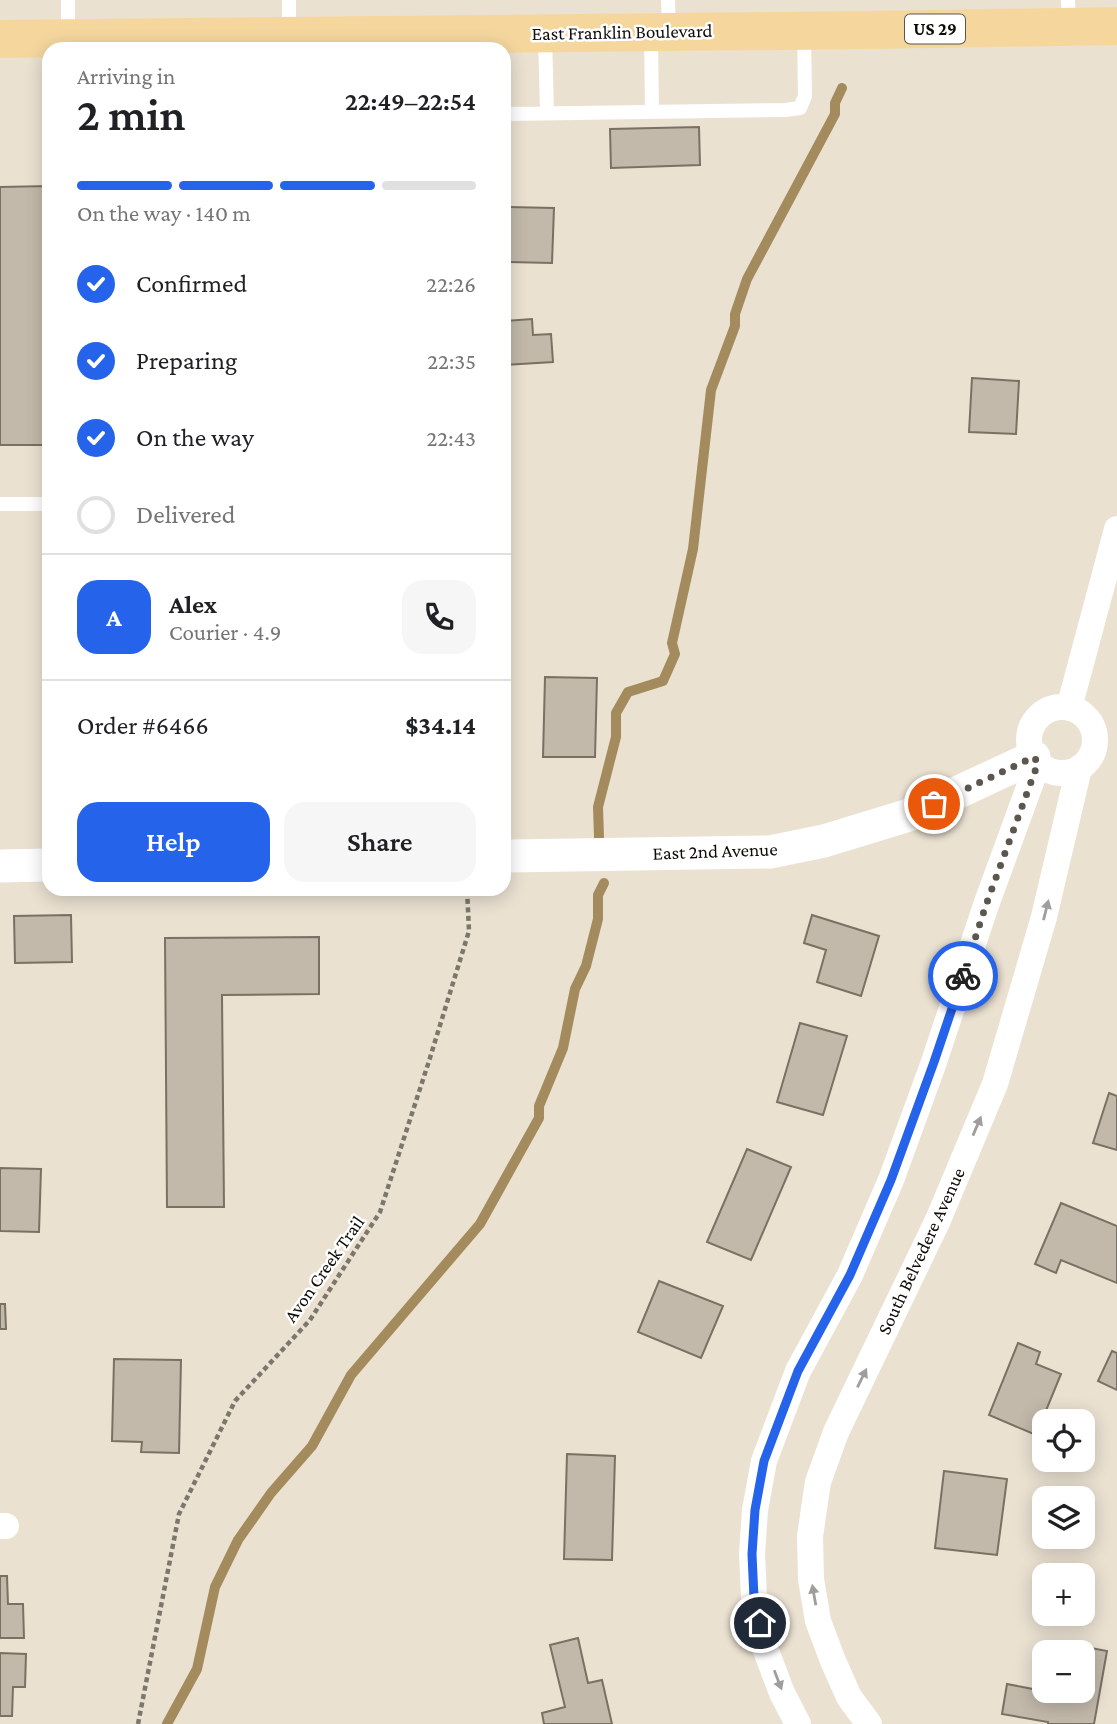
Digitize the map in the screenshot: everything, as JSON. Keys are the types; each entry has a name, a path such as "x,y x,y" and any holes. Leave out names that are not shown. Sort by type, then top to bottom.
{"main road":[{"name":"East Franklin Boulevard","path":"0,39 68,38 289,18 459,42 663,21 804,31 1069,13 1117,26"}],"street":[{"path":"1069,708 1117,529"},
{"path":"1058,707 1079,712 1105,727 1095,737 1091,755 1086,763 1068,773 1046,769 1036,760 1029,744 1033,724 1048,710 1058,707"},
{"path":"798,1724 782,1693 765,1648 754,1598 752,1554 755,1510 764,1461 798,1371 850,1275 891,1180 934,1062 1036,760"},
{"name":"East 2nd Avenue","path":"511,856 770,852 824,841 909,816 1036,760"},
{"name":"South Belvedere Avenue","path":"869,1724 849,1697 818,1621 811,1579 810,1536 818,1482 836,1432 938,1220 995,1084 1044,917 1079,768"},
{"path":"0,866 42,865"}],"lane":[{"path":"68,0 68,38"},
{"path":"652,112 663,21"},
{"path":"511,114 800,108 805,96 804,31"},
{"path":"545,33 547,113"},
{"path":"0,504 42,503"}],"path":[{"name":"Avon Creek Trail","path":"138,1724 179,1514 235,1401 310,1320 380,1212 468,931 467,896"}],"building":[{"path":"699,127 700,165 611,168 610,129"},
{"path":"42,186 42,445 0,445 0,187"},
{"path":"511,207 554,208 552,263 511,262"},
{"path":"532,319 533,335 551,334 553,362 511,365 511,320"},
{"path":"972,378 1019,381 1016,434 969,432"},
{"path":"545,677 597,678 595,757 543,757"},
{"path":"71,915 72,962 15,963 14,916"},
{"path":"812,915 879,936 861,996 817,982 826,950 804,943"},
{"path":"319,937 319,994 222,995 224,1207 167,1207 165,938"},
{"path":"800,1023 847,1036 823,1115 777,1102"},
{"path":"1109,1093 1117,1096 1117,1150 1093,1143"},
{"path":"747,1149 791,1167 751,1260 707,1242"},
{"path":"0,1168 41,1169 39,1232 0,1231"},
{"path":"1061,1203 1117,1226 1117,1283 1061,1260 1056,1273 1035,1264"},
{"path":"659,1281 723,1306 701,1358 638,1332"},
{"path":"0,1304 5,1304 6,1329 0,1329"},
{"path":"1018,1343 1040,1352 1036,1364 1061,1374 1047,1409 1032,1409 1032,1433 989,1415"},
{"path":"1112,1351 1117,1353 1117,1390 1098,1381"},
{"path":"114,1359 181,1360 179,1453 141,1452 142,1442 112,1441"},
{"path":"567,1454 615,1456 612,1560 564,1559"},
{"path":"944,1471 1007,1479 997,1555 935,1548"},
{"path":"0,1576 7,1576 8,1604 23,1604 24,1638 0,1638"},
{"path":"578,1638 588,1683 602,1680 612,1724 544,1724 542,1713 565,1707 550,1645"},
{"path":"1095,1649 1107,1651 1094,1724 1048,1724 1002,1714 1007,1684 1032,1689 1032,1703 1095,1703"},
{"path":"0,1653 26,1654 25,1687 13,1687 12,1716 0,1716"}],"waterway":[{"path":"599,837 598,807 616,737 616,713 628,692 663,681 675,654 672,643 693,549 711,390 735,326 735,314 747,279 835,114 835,103 842,88"},
{"path":"167,1724 197,1669 215,1587 238,1540 271,1493 312,1446 351,1375 480,1224 539,1118 539,1106 563,1048 575,989 586,966 598,919 598,895 604,883"}],"way so far":[{"path":"934,804 1034,757 1038,763 963,976"}],"route":[{"path":"760,1623 754,1598 752,1554 755,1510 764,1461 798,1371 850,1275 891,1180 963,976"}]}
